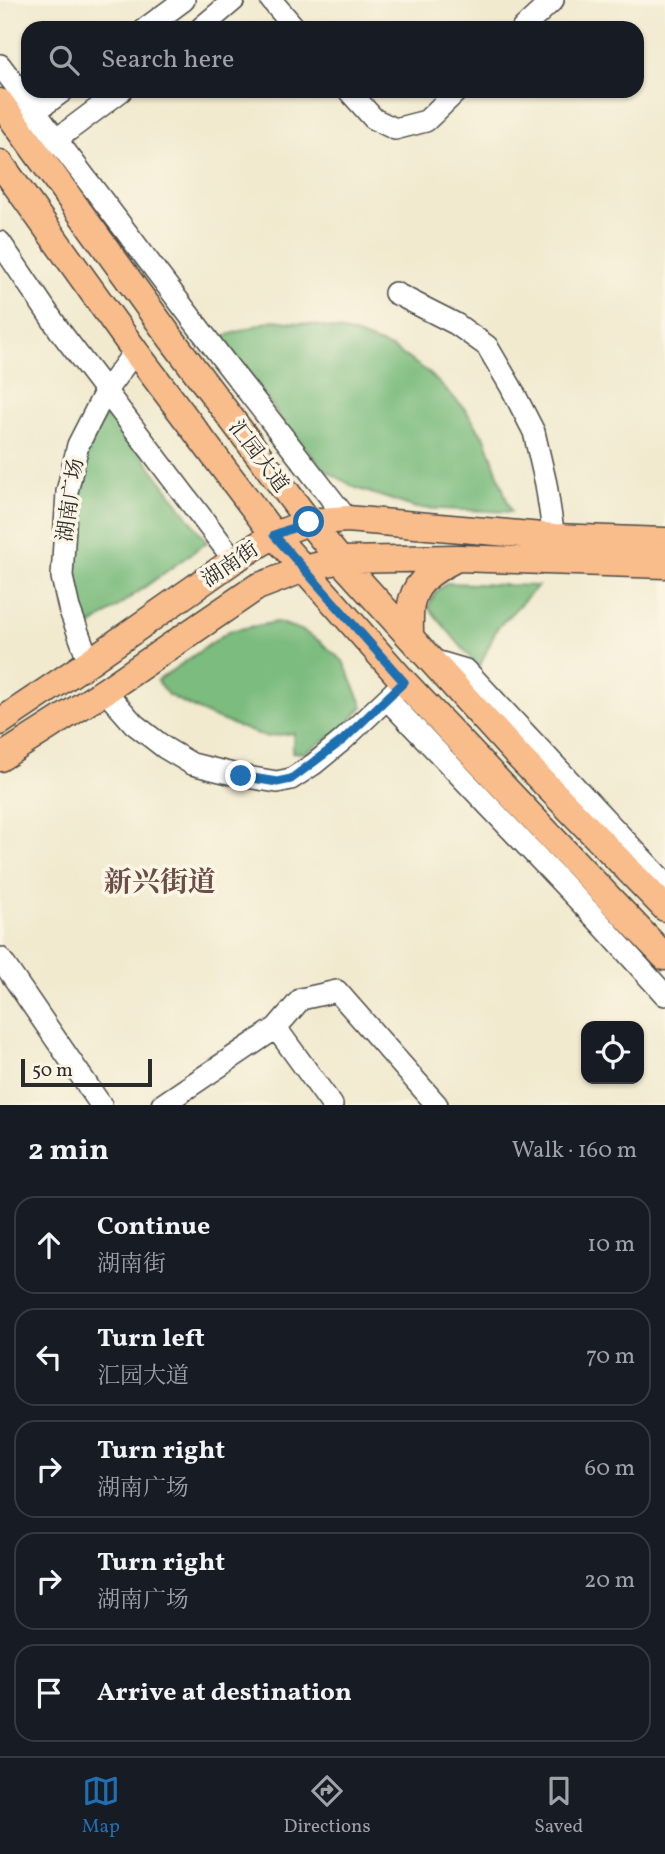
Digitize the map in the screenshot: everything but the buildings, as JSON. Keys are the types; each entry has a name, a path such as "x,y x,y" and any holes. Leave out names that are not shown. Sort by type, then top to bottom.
{"main road":[{"name":"汇园大道","path":"0,102 26,119 47,147 170,337 340,560 518,756 661,887"},
{"name":"汇园大道","path":"0,163 135,351 396,691 665,957"},
{"name":"湖南街","path":"0,722 234,560 274,535 309,522 346,519 554,537 665,541"},
{"name":"湖南街","path":"0,758 105,691 257,587 304,569 340,560 457,558 665,565"},
{"path":"410,635 412,600 422,582 431,572 457,558"}],"street":[{"path":"156,21 184,0"},
{"path":"209,21 234,0"},
{"path":"271,0 289,21"},
{"path":"530,21 553,0"},
{"path":"0,65 26,119 54,98"},
{"path":"112,98 47,147 221,357 346,519"},
{"path":"355,98 374,119 395,129 426,121 450,98"},
{"path":"0,242 60,331 234,560"},
{"path":"395,293 456,324 487,346 534,432 554,537"},
{"name":"湖南广场","path":"89,662 69,608 62,577 67,492 78,445 105,392 135,351"},
{"path":"105,691 134,724 165,748 192,764 277,782 291,779 314,764 396,691 665,995"},
{"path":"0,958 101,1105"},
{"path":"162,1105 276,1028 301,999 337,991 437,1105"},
{"path":"276,1028 332,1105"}],"green space":[{"path":"273,320 352,333 394,349 428,372 464,408 486,440 511,512 416,508 356,488 324,469 289,430 222,337"},
{"path":"109,411 207,542 88,628 72,575 73,530 82,470 96,430"},
{"path":"447,583 538,586 497,628 479,668 428,607 436,592"},
{"path":"277,622 301,630 318,640 343,661 363,706 345,727 304,753 292,752 294,733 266,737 210,716 168,695 157,681 229,631"}],"district":[{"name":"新兴街道","path":"160,881"}],"route":[{"path":"241,776 277,782 291,779 343,740 404,682 274,535 309,522"}]}
